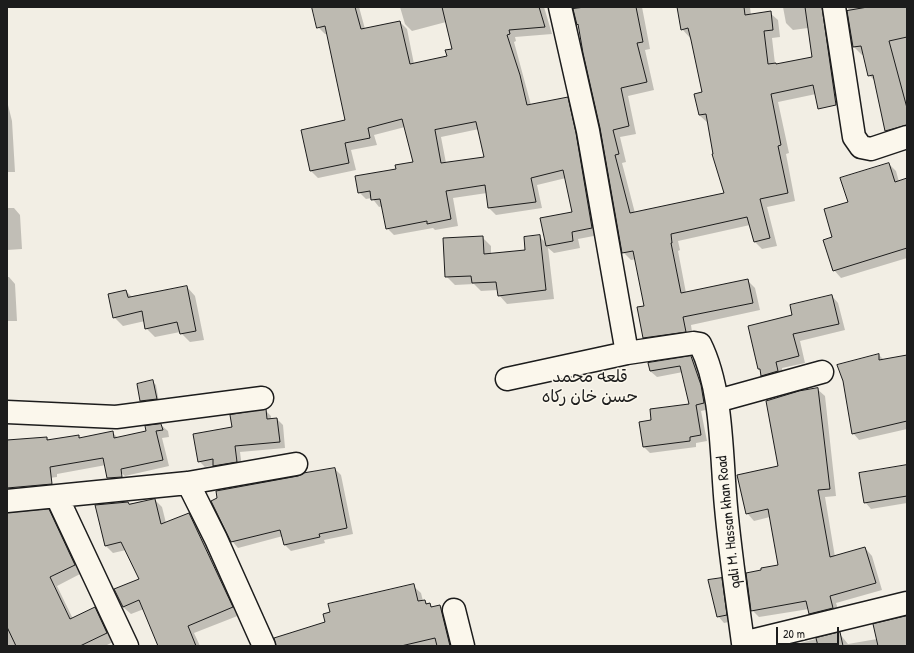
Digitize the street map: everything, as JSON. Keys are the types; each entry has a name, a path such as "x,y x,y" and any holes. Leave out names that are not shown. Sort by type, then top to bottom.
{"street":[{"path":"507,379 627,353 588,131 560,7"},
{"path":"834,7 854,137 861,146 871,149 907,138"},
{"name":"qali M. Hassan khan Road","path":"627,353 694,343 700,344 705,354 717,401 726,508 743,643 907,603"},
{"path":"717,401 822,372"},
{"path":"7,412 116,417 262,398"},
{"path":"7,501 188,483 296,464"},
{"path":"188,483 216,539 264,646"},
{"path":"57,496 127,646"},
{"path":"454,610 463,646"}],"building":[{"path":"312,7 355,7 361,29 400,21 410,64 447,56 445,50 452,49 442,7 539,7 545,27 509,30 510,34 507,35 520,75 527,105 568,97 576,133 592,228 572,232 573,241 546,246 540,218 572,212 563,170 531,178 536,202 488,208 485,185 446,191 451,219 427,224 427,221 386,229 380,199 371,200 370,191 358,193 355,176 396,169 395,165 413,162 402,119 368,128 370,138 345,143 349,163 310,171 301,130 345,120 325,26 317,28","holes":["476,122 484,157 441,163 435,130"]},
{"path":"585,7 636,7 643,42 637,43 647,82 621,88 629,126 613,130 619,154 615,155 630,213 724,193 712,154 706,114 699,115 694,94 702,92 688,28 681,30 677,7 744,7 745,15 771,11 773,30 764,31 768,64 776,64 812,57 805,7 822,7 836,105 818,109 813,85 771,94 781,145 778,146 788,193 760,199 770,238 754,242 747,217 671,234 671,243 681,293 748,279 753,303 683,317 686,332 643,338 637,307 644,306 633,251 622,253 600,128 578,24 577,25 573,9"},
{"path":"868,7 907,7 907,37 889,41 907,108 907,125 885,131 873,75 868,76 861,46 853,47 847,11"},
{"path":"889,163 895,182 907,178 907,248 833,271 823,240 832,237 824,209 848,202 840,178"},
{"path":"540,235 546,290 498,296 496,282 472,283 471,276 445,277 443,238 483,236 484,254 525,250 524,237"},
{"path":"187,286 196,331 180,334 177,322 145,329 142,311 113,318 108,294 126,290 128,297"},
{"path":"832,295 839,324 793,334 799,356 776,362 778,371 761,376 748,326 792,315 790,305"},
{"path":"879,354 879,360 907,355 907,421 852,434 843,381 837,365"},
{"path":"691,356 701,385 704,403 696,405 701,435 690,437 690,441 643,447 639,422 651,420 650,409 689,404 680,366 650,371 648,363"},
{"path":"153,380 157,399 140,401 137,384"},
{"path":"818,388 830,489 818,490 830,557 865,547 876,583 830,596 833,608 809,614 806,601 751,611 746,573 761,570 761,568 778,565 768,509 746,514 737,475 778,466 766,401 799,391"},
{"path":"266,409 267,419 277,418 280,442 235,446 237,462 213,466 213,459 198,462 193,434 232,427 230,415"},
{"path":"161,424 163,430 156,431 163,460 121,469 122,477 107,478 103,458 50,467 52,484 7,488 7,440 47,437 47,440 79,435 79,438 113,431 114,438 146,431 145,426"},
{"path":"907,465 907,496 864,503 859,473"},
{"path":"335,468 347,528 319,534 320,537 284,545 280,530 231,542 211,501 217,498 216,491"},
{"path":"155,499 161,524 189,513 233,607 188,626 196,646 158,646 139,600 123,607 114,589 139,579 121,542 105,546 95,505 128,502 129,504"},
{"path":"49,509 75,565 50,577 70,619 95,607 107,633 80,646 16,646 7,627 7,513"},
{"path":"722,578 727,615 717,617 708,580"},
{"path":"414,584 418,601 425,600 426,604 430,603 431,607 440,605 450,646 437,646 435,638 401,646 276,646 274,638 325,622 323,614 330,612 328,604"},
{"path":"907,616 907,646 878,646 873,624"},
{"path":"840,632 843,646 818,646 816,638"}],"district":[{"name":"قلعه محمد حسن خان رکاه","path":"590,387"}]}
